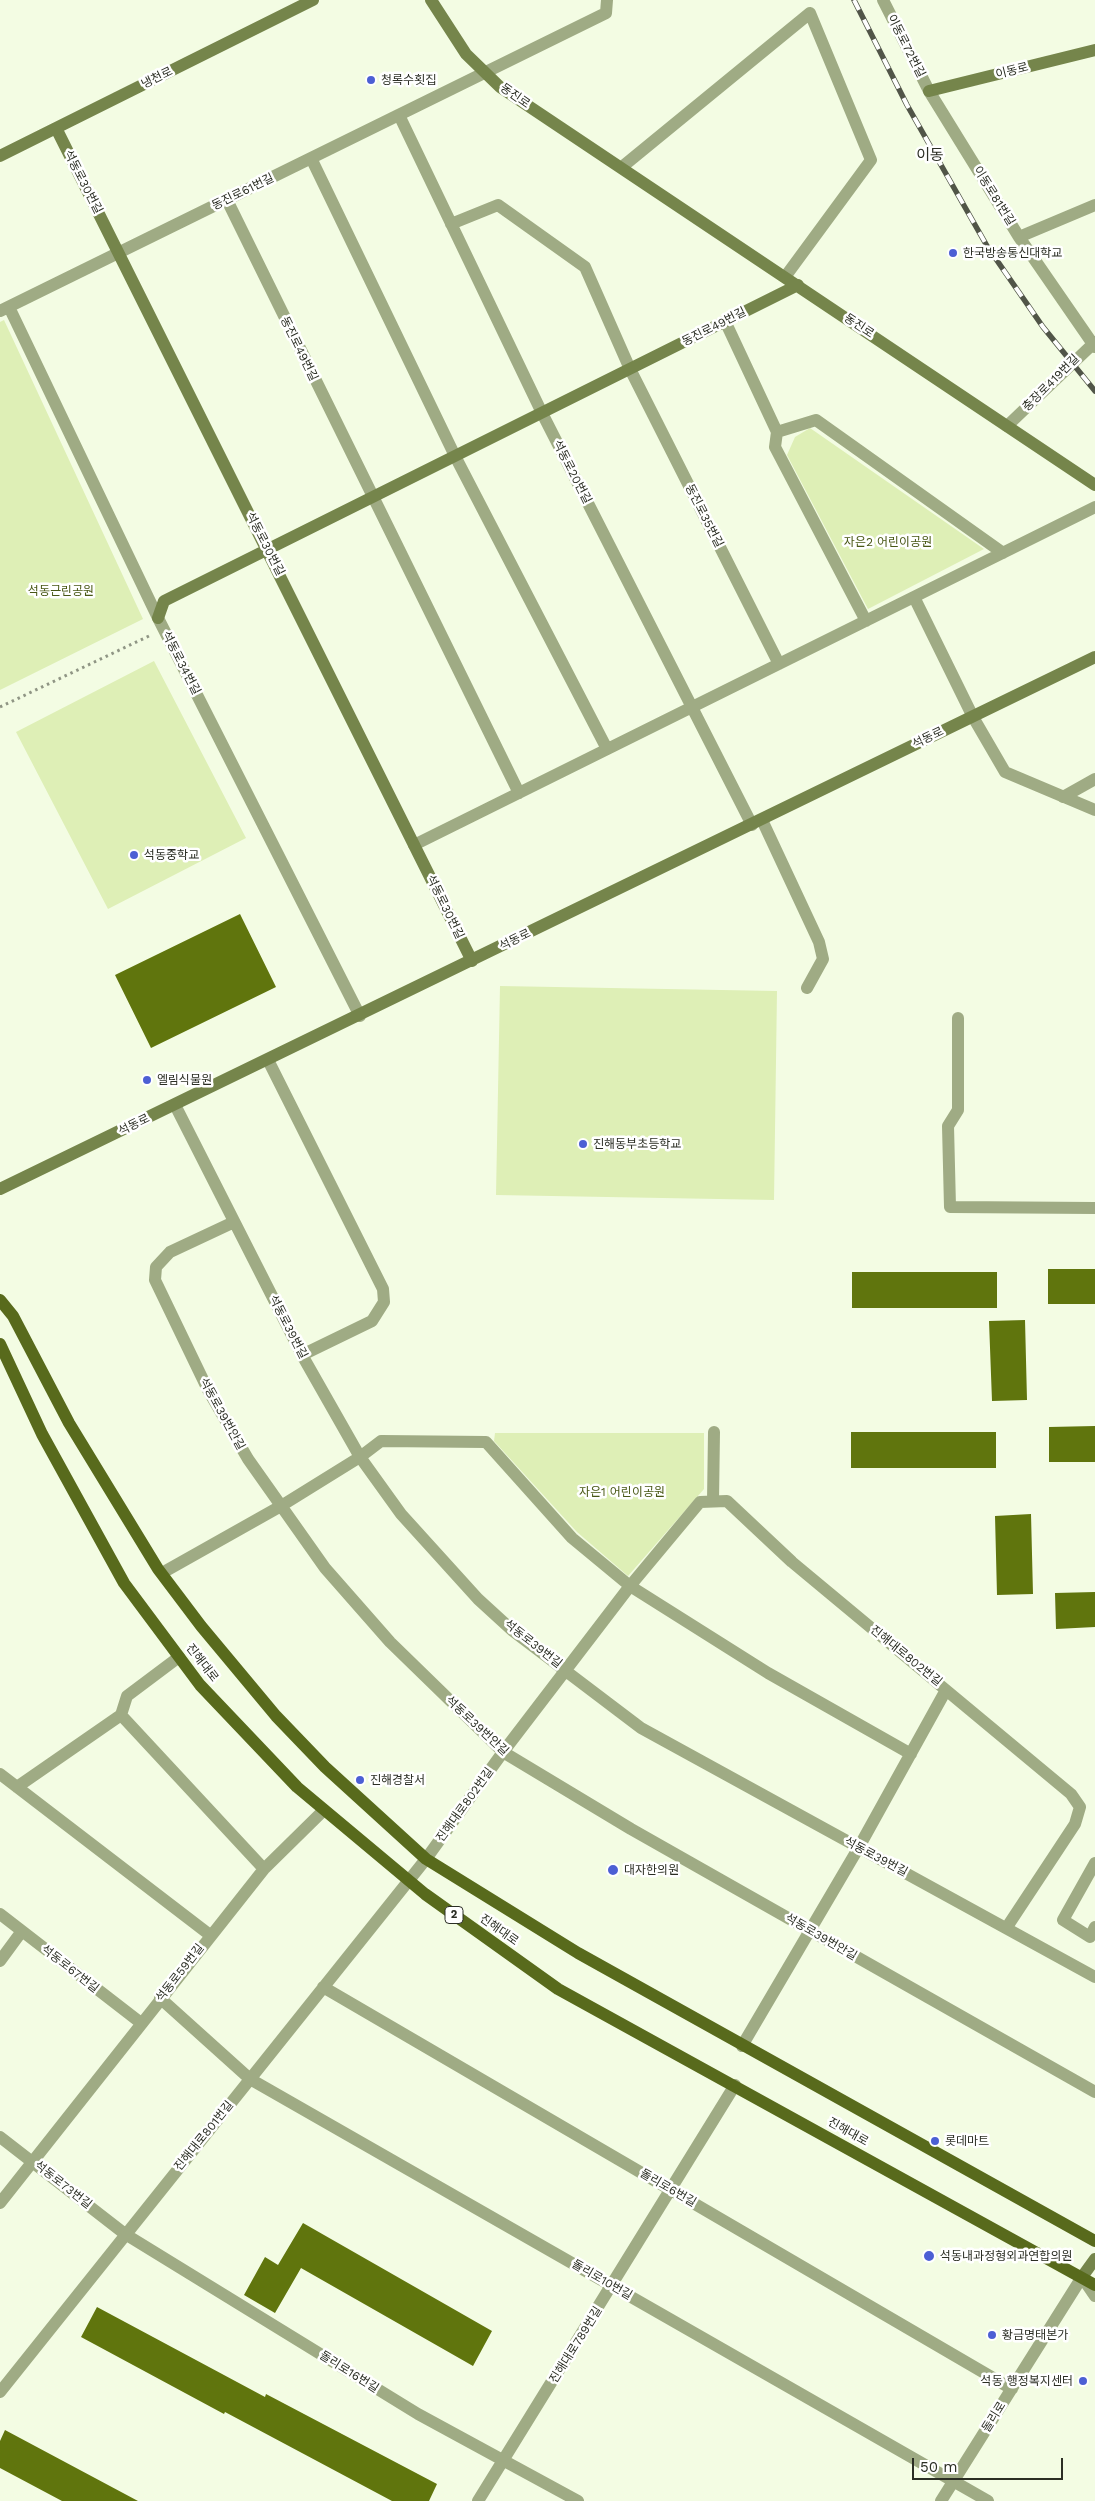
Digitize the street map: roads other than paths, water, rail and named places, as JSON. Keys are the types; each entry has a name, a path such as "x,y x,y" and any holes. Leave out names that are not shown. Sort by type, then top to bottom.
{"main road":[{"name":"진해대로","path":"0,1300 13,1316 69,1423 162,1573 223,1654 276,1716 325,1767 426,1858 578,1953 1095,2241"},
{"name":"진해대로","path":"0,1344 42,1434 124,1583 207,1692 297,1787 408,1881 558,1989 1095,2284"}],"street":[{"name":"냉천로","path":"0,156 313,0"},
{"name":"동진로","path":"431,0 466,54 500,87 1095,485"},
{"name":"동진로","path":"486,72 606,14 607,0"},
{"name":"이동로72번길","path":"883,0 929,92"},
{"path":"622,167 810,13 872,160 785,277"},
{"name":"이동로","path":"929,92 1095,50"},
{"name":"동진로61번길","path":"4,309 486,72"},
{"name":"이동로81번길","path":"929,92 1019,237 1094,344"},
{"name":"석동로20번길","path":"399,115 542,413 692,707 757,822"},
{"name":"석동로30번길","path":"56,128 472,961"},
{"path":"311,158 455,456 607,749"},
{"name":"동진로49번길","path":"227,200 372,498"},
{"path":"452,224 498,205 585,268 630,368"},
{"path":"1019,237 1095,205"},
{"name":"동진로49번길","path":"158,618 164,601 798,285"},
{"name":"석동로34번길","path":"4,309 360,1016"},
{"path":"725,321 777,432 775,447 866,621"},
{"name":"충장로419번길","path":"1007,426 1094,344"},
{"name":"동진로35번길","path":"630,368 778,664"},
{"path":"777,432 816,420 1003,553"},
{"path":"372,498 519,793"},
{"path":"414,845 1095,507"},
{"path":"914,597 973,717 1005,772 1095,810"},
{"name":"석동로","path":"0,1189 360,1016 1095,657"},
{"path":"1063,797 1095,779"},
{"path":"757,822 820,942 823,959 807,988"},
{"path":"958,1018 958,1110 948,1126 950,1207 1095,1208"},
{"path":"268,1060 383,1289 384,1302 372,1321 302,1355"},
{"name":"석동로39번길","path":"176,1104 302,1355 360,1457 401,1514 478,1600 513,1631 641,1728 1095,1976"},
{"name":"석동로39번안길","path":"234,1222 170,1252 156,1267 155,1280 208,1390 248,1459 325,1568 390,1642 503,1752 632,1829 1095,2092"},
{"path":"713,1501 714,1432"},
{"path":"162,1573 281,1506 360,1457 381,1441 486,1442 572,1538 630,1586 768,1674 911,1754"},
{"name":"진해대로802번길","path":"408,1881 503,1752 630,1586 700,1502 727,1501 792,1562 1071,1794 1080,1807 1075,1824 1063,1845 1008,1927"},
{"path":"17,1787 121,1715 127,1696 179,1657"},
{"path":"742,2046 859,1848 946,1690"},
{"path":"121,1715 264,1869"},
{"name":"석동로59번길","path":"0,1774 210,1935 0,2203"},
{"path":"210,1935 264,1869 324,1810"},
{"path":"1095,1863 1063,1920 1090,1936 1095,1928"},
{"name":"진해대로801번길","path":"0,2392 408,1881"},
{"name":"석동로67번길","path":"0,1914 141,2023"},
{"path":"0,1961 22,1932"},
{"name":"돌리로6번길","path":"323,1987 1012,2389"},
{"name":"돌리로10번길","path":"160,1998 250,2079 988,2501"},
{"name":"진해대로789번길","path":"478,2501 613,2286 735,2086"},
{"name":"석동로73번길","path":"0,2137 126,2234"},
{"name":"돌리로16번길","path":"126,2234 418,2414 578,2501"},
{"path":"1095,2260 1082,2277 1095,2296"},
{"name":"돌리로","path":"941,2501 1082,2277"}],"railway":[{"path":"854,0 907,105 987,246 1043,327 1095,391"}],"place":[{"name":"청록수횟집","path":"371,80"},
{"name":"한국방송통신대학교","path":"953,253"},
{"name":"석동중학교","path":"134,855"},
{"name":"엘림식물원","path":"147,1080"},
{"name":"진해동부초등학교","path":"583,1144"},
{"name":"진해경찰서","path":"360,1780"},
{"name":"대자한의원","path":"613,1870"},
{"name":"롯데마트","path":"935,2141"},
{"name":"석동내과정형외과연합의원","path":"929,2256"},
{"name":"황금명태본가","path":"992,2335"},
{"name":"석동 행정복지센터","path":"1083,2381"}],"district":[{"name":"이동","path":"930,156"}],"park label":[{"name":"자은2 어린이공원","path":"888,542"},
{"name":"석동근린공원","path":"61,591"},
{"name":"자은1 어린이공원","path":"622,1492"}]}
